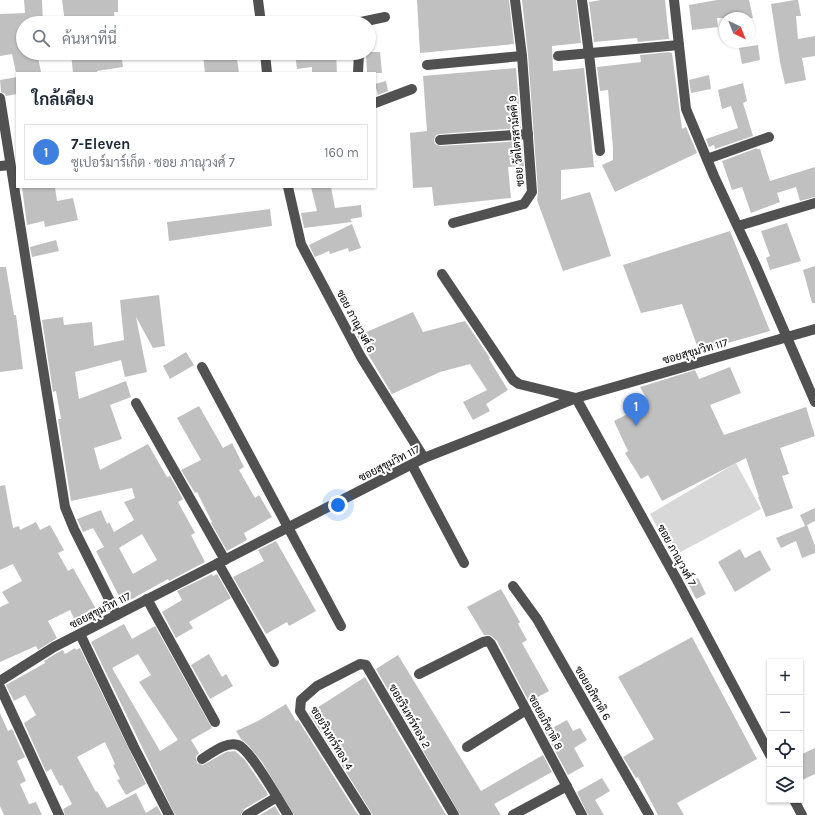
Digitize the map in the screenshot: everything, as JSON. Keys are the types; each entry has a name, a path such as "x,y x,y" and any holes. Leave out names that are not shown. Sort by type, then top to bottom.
{"street":[{"path":"258,0 260,16"},
{"name":"ซอย วัดไตรสามัคคี 9","path":"453,224 517,207 524,204 532,192 522,56 515,0"},
{"path":"582,0 600,151"},
{"path":"674,0 686,109 707,160 738,226 815,402"},
{"path":"376,19 385,17"},
{"path":"558,56 679,45"},
{"path":"426,65 522,56"},
{"path":"266,60 267,72"},
{"path":"358,72 359,60"},
{"path":"376,103 412,89"},
{"path":"0,98 5,166 65,507 74,529 117,615"},
{"path":"440,140 528,134"},
{"path":"707,160 769,137"},
{"name":"ซอย ภาณุวงศ์ 6","path":"288,188 301,244 361,357 424,458"},
{"path":"738,226 815,203"},
{"path":"442,274 513,380 519,384 576,398"},
{"name":"ซอยสุขุมวิท 117","path":"0,681 54,647 424,458 576,398 815,329"},
{"path":"202,367 341,626"},
{"name":"ซอย ภาณุวงศ์ 7","path":"576,398 677,580 767,749"},
{"path":"136,403 274,662"},
{"path":"412,465 464,563"},
{"name":"ซอยอภิชาติ 6","path":"513,586 537,619 649,815"},
{"path":"147,599 215,722"},
{"path":"80,634 168,815"},
{"name":"ซอยอภิชาติ 8","path":"419,674 483,642 488,641 491,644 582,815"},
{"name":"ซอยรินทร์ทอง 2","path":"328,680 360,664 366,666 454,815"},
{"name":"ซอยรินทร์ทอง 4","path":"328,680 316,686 301,700 300,711 366,815"},
{"path":"0,687 60,815"},
{"path":"466,747 526,710"},
{"path":"202,759 226,745 238,745 249,754 288,815"},
{"path":"513,815 567,786"},
{"path":"247,815 277,797"},
{"path":"796,803 802,815"}],"shaded area":[{"path":"736,463 761,509 673,556 650,514"}],"building":[{"path":"24,0 42,0 43,16 16,16 16,60 38,60 41,72 16,73 12,54 0,56 0,14 25,13"},
{"path":"62,0 118,0 118,12 114,12 114,16 64,16"},
{"path":"417,0 509,0 514,44 420,53"},
{"path":"522,0 576,0 581,43 552,46 553,71 584,68 594,167 561,170 561,200 590,192 611,256 563,271 537,200 538,192 528,55"},
{"path":"601,0 665,0 669,39 638,42 637,38 594,42 589,2"},
{"path":"717,0 749,0 752,12 719,12 719,18 717,18 718,27 692,30 689,5"},
{"path":"798,0 801,16 796,16 798,39 815,36 815,56 802,58 806,80 785,84 771,4"},
{"path":"755,45 758,45 760,60 742,64 739,48 755,48"},
{"path":"376,52 380,52 382,73 367,72 366,60 376,60"},
{"path":"672,53 682,129 686,127 697,153 615,192 602,165 613,160 613,148 608,90 600,91 597,67 641,62 640,55"},
{"path":"72,60 122,60 123,67 97,72 73,72"},
{"path":"204,60 237,60 239,72 205,72"},
{"path":"296,60 336,60 337,72 312,72 312,67 297,69"},
{"path":"516,68 521,128 440,134 436,135 434,140 435,144 440,146 522,141 524,166 508,167 511,198 434,206 432,187 413,188 410,133 427,131 423,76"},
{"path":"709,75 711,89 691,93 689,80"},
{"path":"16,77 16,94 6,96 1,92 0,80"},
{"path":"386,81 388,91 378,95 376,84"},
{"path":"743,83 747,101 743,103 753,136 715,149 714,145 709,147 706,139 738,128 731,106 722,109 718,90"},
{"path":"757,148 760,149 770,181 815,167 815,197 800,201 796,187 777,193 780,202 751,213 742,187 732,190 722,161"},
{"path":"22,188 55,188 57,201 73,198 78,220 45,227 44,221 27,225"},
{"path":"311,188 331,188 335,208 361,205 362,217 350,219 352,222 304,228 301,213 317,211"},
{"path":"270,209 272,226 169,241 167,222"},
{"path":"787,223 801,261 770,270 766,258 770,256 761,231"},
{"path":"352,224 361,248 349,252 348,248 330,254 329,251 315,257 309,245"},
{"path":"730,231 770,331 699,351 682,304 641,313 623,265"},
{"path":"56,240 59,251 32,257 30,247"},
{"path":"815,266 815,303 812,303 803,270"},
{"path":"0,267 6,267 14,315 16,315 23,369 0,372"},
{"path":"159,295 165,346 153,348 136,317 147,372 125,377 121,360 75,372 79,399 126,381 131,397 110,405 122,439 94,448 100,470 148,444 167,477 170,476 183,499 178,502 195,533 191,535 205,562 169,581 168,579 123,604 96,551 104,547 93,528 83,532 77,519 101,510 107,524 109,522 114,532 134,520 124,502 135,498 132,488 71,501 58,419 61,419 56,391 53,392 42,320 63,317 64,325 92,322 94,346 124,340 120,300","holes":["142,534 157,560 133,574 119,548"]},
{"path":"413,312 423,332 465,321 490,358 489,359 508,390 486,404 490,411 473,420 463,402 487,390 470,364 440,372 392,394 357,336"},
{"path":"186,352 194,365 170,379 163,366"},
{"path":"730,367 741,393 710,405 724,435 806,407 815,436 780,448 789,474 782,476 793,508 766,517 746,458 662,501 648,475 641,479 625,453 628,451 614,421 649,403 640,387 695,370 699,379"},
{"path":"199,406 223,448 232,443 244,467 239,470 255,498 259,495 272,517 244,533 247,540 227,551 211,523 212,522 197,492 195,493 181,470 201,460 177,418"},
{"path":"5,485 13,528 19,526 20,530 36,522 40,530 50,525 64,550 58,553 68,571 73,568 100,616 78,627 70,610 48,621 57,638 38,650 36,646 0,662 0,607 9,603 2,592 22,581 13,564 0,570 0,486"},
{"path":"815,508 815,521 807,525 815,546 815,553 802,558 796,541 781,548 776,538 805,526 800,515"},
{"path":"276,541 316,611 289,626 287,622 266,634 233,577 264,561 258,550"},
{"path":"740,549 745,558 760,550 771,570 735,592 718,562"},
{"path":"212,574 213,576 217,574 231,598 189,622 193,628 176,638 162,612 182,600 177,591"},
{"path":"698,578 706,594 696,599 688,583"},
{"path":"501,589 520,622 518,624 527,640 522,643 549,691 529,702 497,641 490,635 484,635 467,607"},
{"path":"124,624 132,639 155,626 212,728 191,740 199,753 196,756 197,763 203,765 226,752 235,751 245,760 268,795 244,809 241,815 175,815 91,642","holes":["138,654 151,675 139,682 178,740 160,751 112,668"]},
{"path":"692,637 757,759 677,803 684,815 658,815 638,777 636,778 623,757 654,739 618,677"},
{"path":"75,648 76,650 80,648 146,784 126,795 117,780 120,779 113,765 115,764 105,742 77,757 96,792 97,791 107,808 136,793 146,813 157,806 162,815 65,815 63,809 72,804 62,785 60,786 51,769 46,772 24,723 36,715 25,695 14,701 6,685 45,663 44,661 57,653 63,650 65,654"},
{"path":"209,654 222,677 226,674 233,686 210,699 191,665"},
{"path":"398,655 481,791 543,755 552,772 494,804 501,815 460,815 376,669"},
{"path":"365,677 446,815 372,815 309,713"},
{"path":"286,704 296,721 298,720 358,815 294,815 262,762 241,739 236,731 258,721"},
{"path":"0,713 8,731 12,729 25,757 17,761 26,781 20,784 29,804 36,802 42,815 4,815 0,806"},
{"path":"567,720 573,731 580,728 587,740 574,748 584,766 568,775 545,732"},
{"path":"815,748 815,774 803,780 803,767 803,754"},
{"path":"602,778 610,791 595,800 604,815 588,815 577,792"},
{"path":"275,806 280,815 260,815"}],"place":[{"name":"7-Eleven","path":"636,426"}]}
